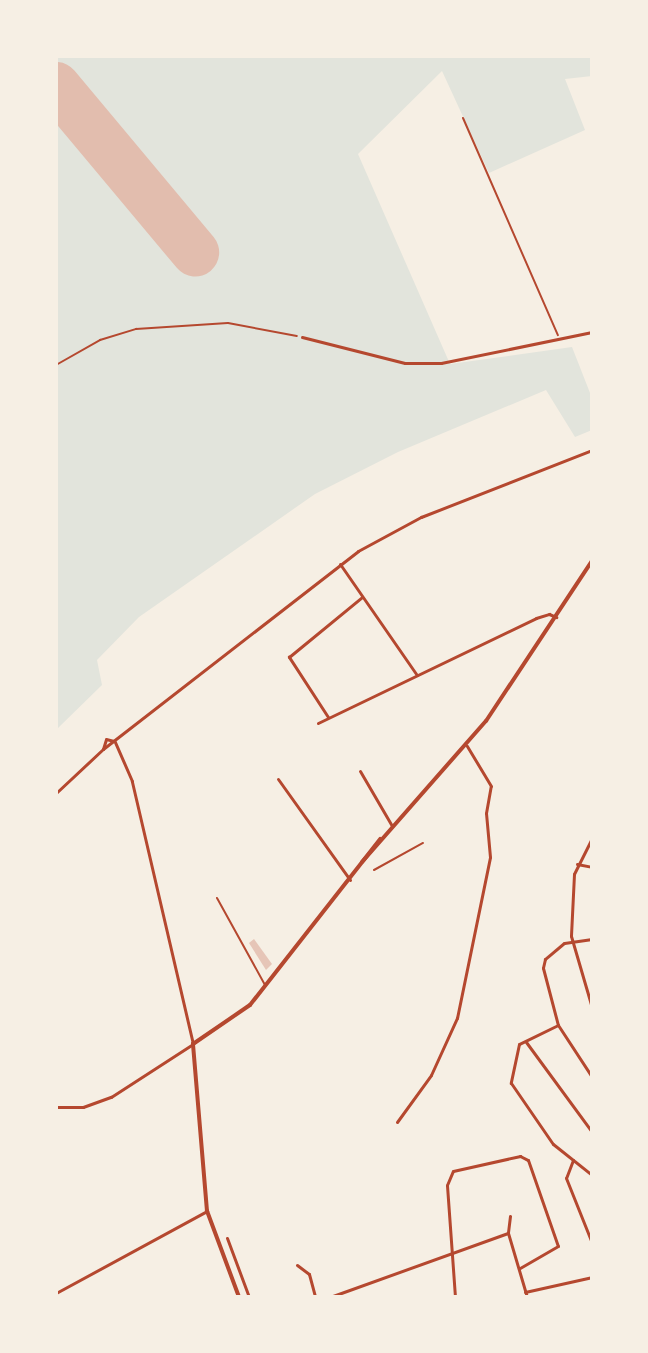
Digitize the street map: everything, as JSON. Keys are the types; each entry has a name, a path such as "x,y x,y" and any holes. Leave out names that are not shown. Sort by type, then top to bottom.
{"street":[{"path":"302,337 419,364 474,359 592,332"},
{"path":"56,793 103,749 340,564 421,517 592,450"},
{"path":"56,1107 87,1106 120,1093 170,1054 237,1017 265,986 313,919 350,880 380,839 467,746 592,561"},
{"path":"340,564 417,675"},
{"path":"328,717 289,657 362,597"},
{"path":"318,723 536,618 554,620"},
{"path":"536,618 554,620"},
{"path":"103,749 106,739 114,741"},
{"path":"114,741 132,781 193,1044 207,1211 239,1297"},
{"path":"397,1122 431,1075 457,1018 490,857 486,813 491,786 467,746"},
{"path":"360,771 392,826"},
{"path":"278,779 350,880"},
{"path":"592,838 577,864 571,942 592,1008"},
{"path":"577,864 592,867"},
{"path":"592,939 571,942 543,963 558,1025 592,1077"},
{"path":"558,1025 516,1047 511,1083 553,1144 592,1175"},
{"path":"525,1040 592,1132"},
{"path":"455,1297 450,1174 522,1156 528,1160 558,1243 553,1253 520,1268"},
{"path":"573,1160 566,1178 592,1243"},
{"path":"56,1293 207,1211"},
{"path":"510,1216 508,1233 526,1294 592,1277"},
{"path":"330,1297 508,1233"},
{"path":"227,1238 249,1297"},
{"path":"297,1265 309,1274 315,1297"}],"lane":[{"path":"217,898 265,986"}],"path":[{"path":"463,118 560,340"},
{"path":"56,365 100,340 136,329 228,323 302,337"},
{"path":"374,870 423,843"}],"shaded area":[{"path":"56,56 592,56 592,76 565,79 585,130 489,173 442,71 358,154 450,364 572,347 592,398 592,430 575,437 546,390 398,452 315,494 139,617 97,660 102,685 56,730"}],"building":[{"path":"254,939 272,964 266,970 249,943"}],"runway":[{"path":"56,86 195,252"}]}
